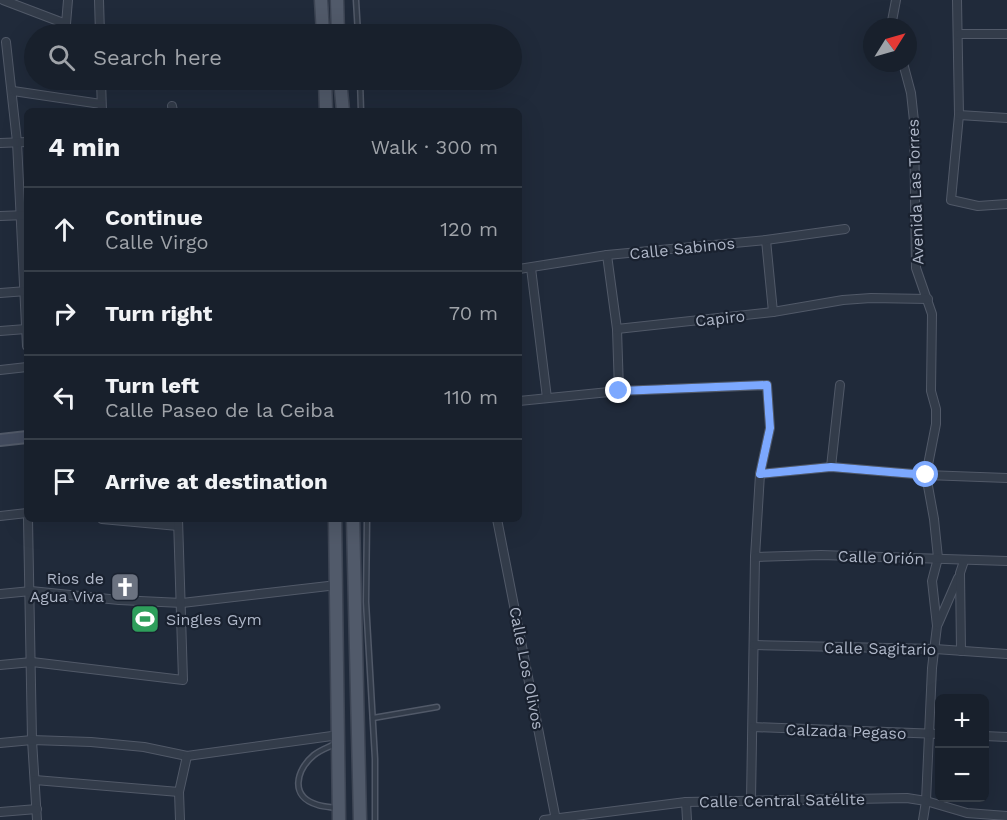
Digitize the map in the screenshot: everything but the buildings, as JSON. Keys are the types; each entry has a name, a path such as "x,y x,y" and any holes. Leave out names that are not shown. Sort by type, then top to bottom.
{"main road":[{"path":"321,0 322,24"},
{"path":"337,0 338,24"},
{"path":"343,0 343,24"},
{"path":"325,90 326,108"},
{"path":"342,90 343,108"},
{"path":"335,522 339,814"},
{"path":"353,522 360,820"}],"street":[{"path":"7,1 66,24 68,0"},
{"path":"99,0 100,24"},
{"path":"893,18 896,0"},
{"path":"957,0 959,115 951,200 978,206 1007,204"},
{"path":"958,34 1007,34"},
{"path":"0,216 24,215 13,91 6,42"},
{"name":"Avenida Las Torres","path":"905,72 911,93 914,121 916,268 932,314 932,391 936,410 936,424 926,475 938,558 932,581 937,626 932,669 926,801 923,820"},
{"path":"13,91 101,107 100,90"},
{"path":"959,115 1007,118"},
{"path":"0,142 24,142"},
{"name":"Calle Sabinos","path":"522,269 607,255 766,240 845,229"},
{"path":"766,240 773,312"},
{"path":"607,255 617,329 619,391"},
{"path":"531,268 547,398"},
{"path":"0,293 24,291"},
{"name":"Capiro","path":"617,329 773,312 823,303 871,298 928,299"},
{"path":"0,331 24,329"},
{"path":"0,370 24,368"},
{"path":"522,401 619,391 767,385 770,428 760,474 755,557 751,801"},
{"path":"831,467 840,385"},
{"path":"0,440 24,437"},
{"path":"760,474 831,467 926,475 1007,478"},
{"path":"0,516 24,513"},
{"path":"28,522 32,740 37,820"},
{"path":"0,665 32,662 183,680 178,523 159,522"},
{"name":"Calle Los Olivos","path":"498,522 555,819"},
{"name":"Calle Orión","path":"755,557 821,555 1007,561"},
{"path":"937,626 964,561"},
{"path":"960,573 961,651"},
{"path":"0,594 30,591 119,600 182,603 337,585"},
{"name":"Calle Sagitario","path":"754,645 935,649 1007,654"},
{"name":"Calzada Pegaso","path":"753,728 935,734"},
{"path":"989,736 1007,737"},
{"path":"0,743 32,740 92,742 144,747 187,756 339,738"},
{"path":"180,820 179,792 187,756"},
{"path":"35,780 179,792"},
{"name":"Calle Central Satélite","path":"544,820 686,802 907,798 967,813 1007,816"},
{"path":"686,802 687,820"},
{"path":"0,812 37,809"}],"lane":[{"path":"356,0 357,24"},
{"path":"360,90 361,108"},
{"path":"367,522 366,602 373,718 375,820"},
{"path":"373,718 437,707"},
{"path":"339,738 316,753 302,766 297,781 301,795 316,805 339,814"}],"place":[{"name":"Rios de Agua Viva","path":"125,587"},
{"name":"Singles Gym","path":"145,619"}],"route":[{"path":"619,391 767,385 770,428 760,474 831,467 926,475"}]}
